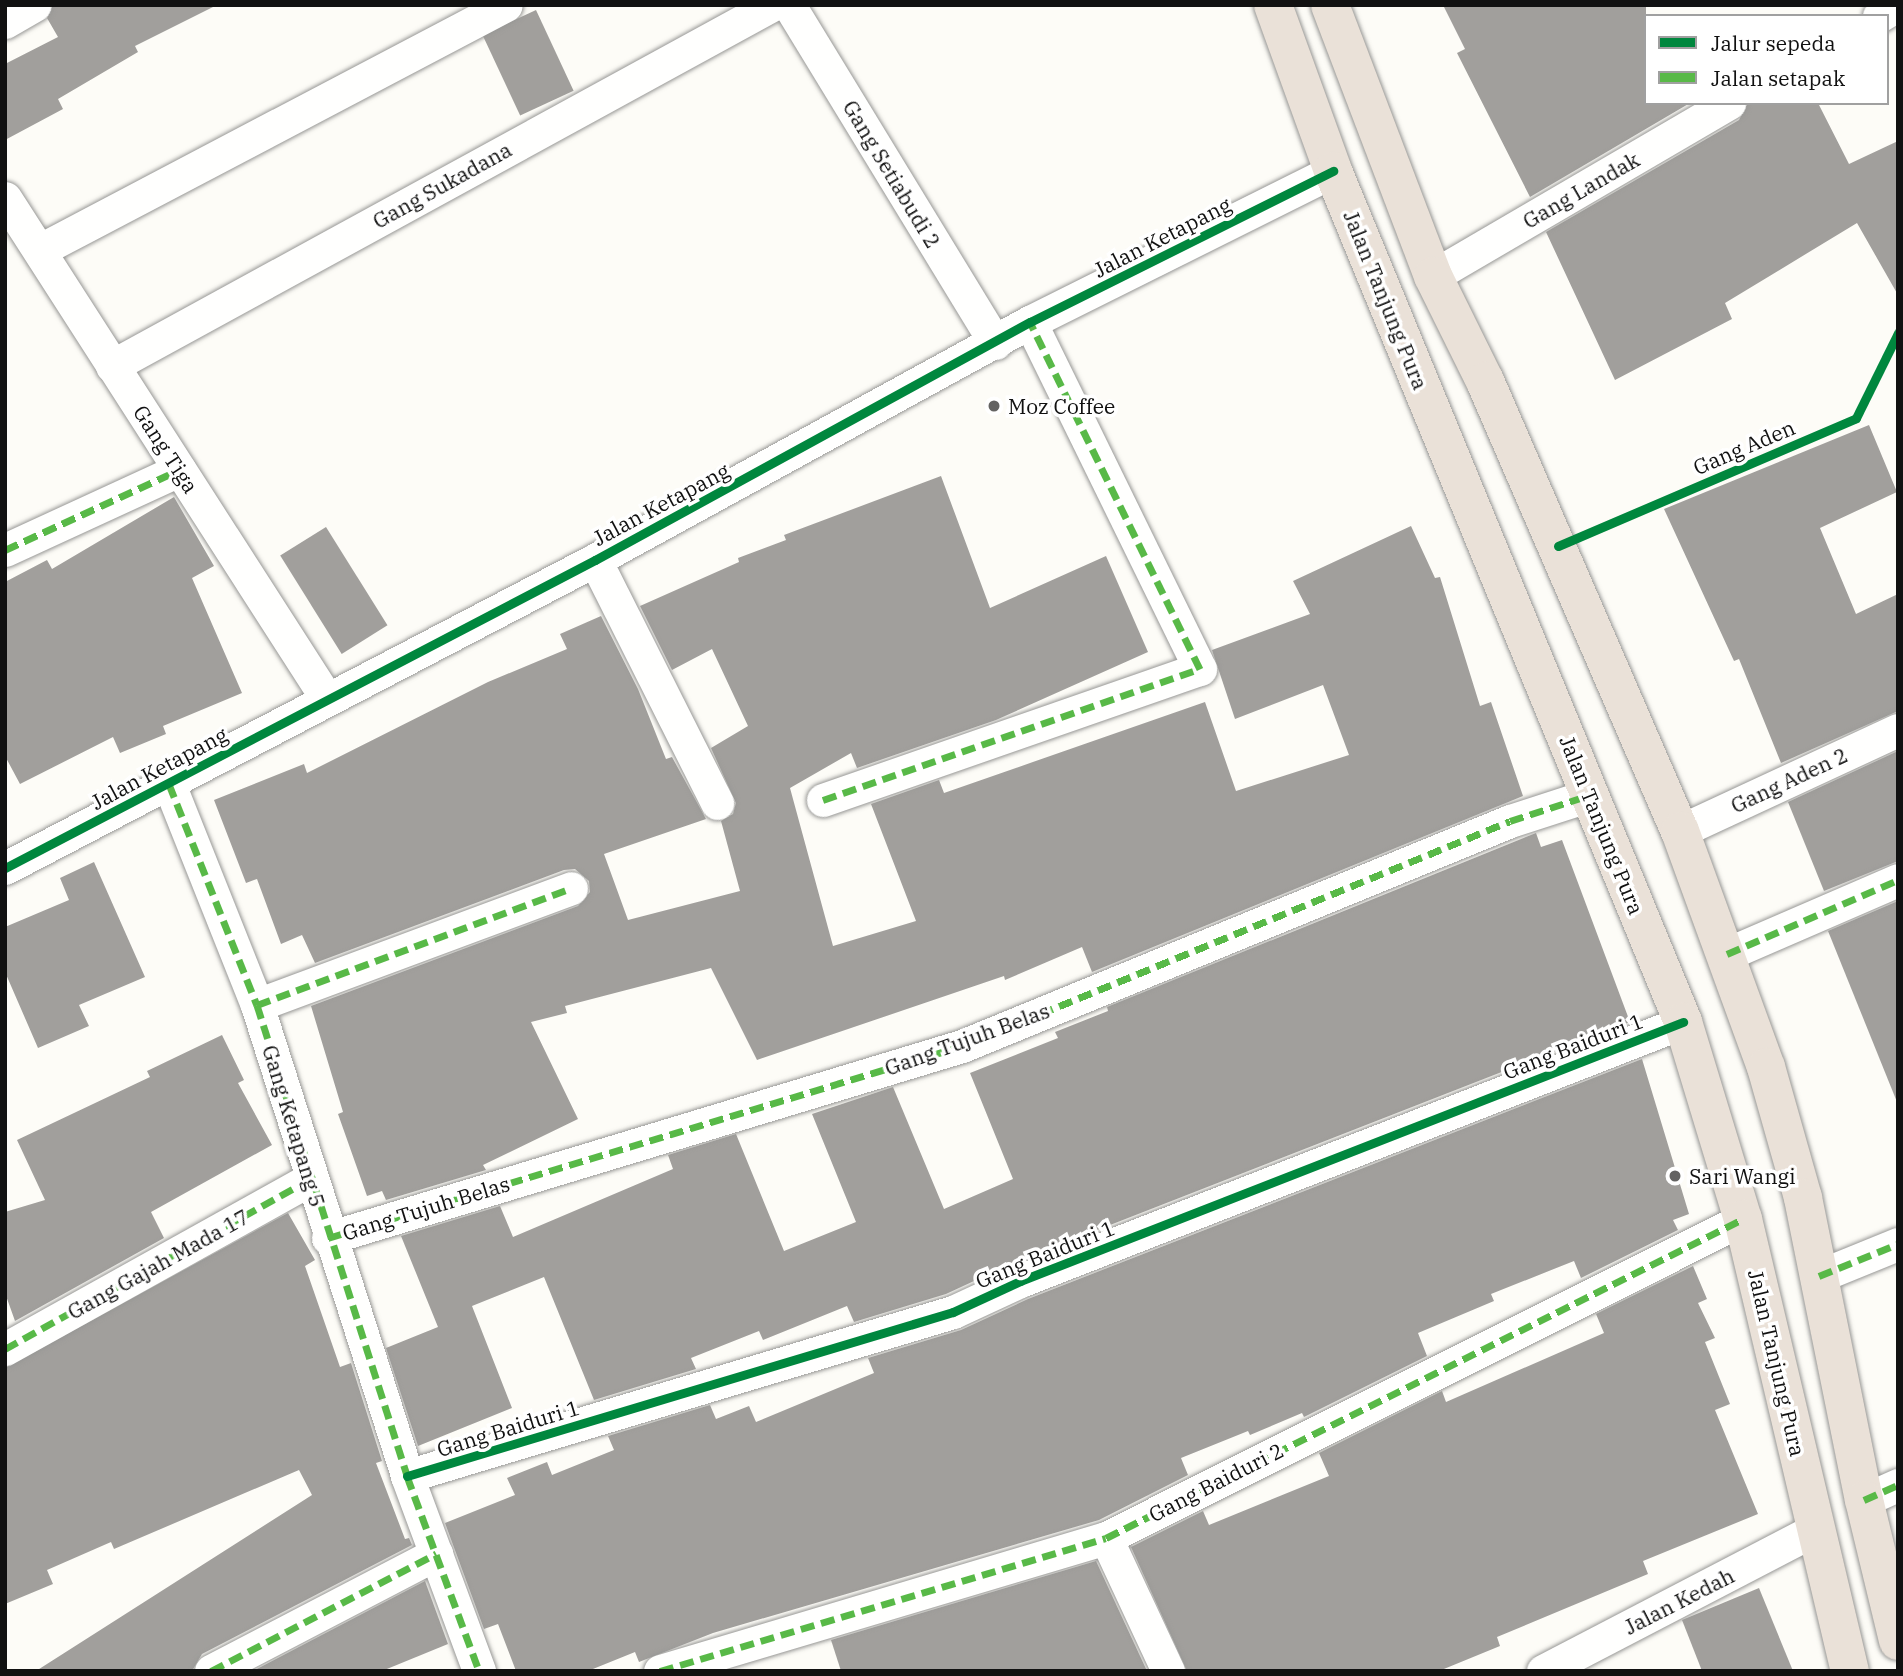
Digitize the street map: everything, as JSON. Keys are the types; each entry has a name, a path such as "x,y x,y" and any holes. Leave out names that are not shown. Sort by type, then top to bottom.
{"highway":[{"name":"Jalan Tanjung Pura","path":"1273,5 1333,171 1683,1022 1743,1219 1814,1530 1850,1671"},
{"path":"1330,5 1433,276 1500,415 1681,831 1727,954 1766,1067 1819,1276 1864,1500 1898,1642"},
{"path":"1444,439 1500,415"}],"street":[{"path":"5,22 34,5"},
{"path":"40,250 506,5"},
{"name":"Gang Sukadana","path":"112,366 772,5"},
{"name":"Gang Setiabudi 2","path":"789,5 995,343"},
{"name":"Gang Landak","path":"1433,276 1726,105"},
{"name":"Jalan Ketapang","path":"5,868 594,560 1030,322 1333,171"},
{"name":"Gang Tiga","path":"5,198 327,699"},
{"path":"823,800 1200,669 1030,322"},
{"path":"5,550 179,470"},
{"path":"594,560 717,803"},
{"name":"Gang Aden 2","path":"1681,831 1898,730"},
{"name":"Gang Ketapang 5","path":"169,784 257,1005 328,1238 407,1476 479,1671"},
{"name":"Gang Tujuh Belas","path":"328,1238 962,1046 1510,821 1590,795"},
{"path":"1727,954 1898,880"},
{"path":"257,1005 570,888"},
{"name":"Gang Baiduri 1","path":"407,1476 953,1312 1020,1281 1683,1022"},
{"name":"Gang Gajah Mada 17","path":"5,1349 310,1179"},
{"name":"Gang Baiduri 2","path":"660,1671 1105,1538 1743,1219"},
{"path":"1819,1276 1898,1244"},
{"path":"1864,1500 1898,1485"},
{"name":"Jalan Kedah","path":"1543,1671 1814,1530"},
{"path":"1105,1538 1168,1671"},
{"path":"211,1671 436,1554"}],"building":[{"path":"53,5 217,5 135,46 138,52 58,99 63,109 5,140 5,64 58,37 47,18"},
{"path":"1443,5 1646,5 1644,105 1687,105 1530,197 1457,53 1465,49"},
{"path":"536,10 574,91 520,116 483,35"},
{"path":"1747,105 1819,105 1849,164 1898,141 1898,295 1857,223 1725,303 1732,319 1615,380 1546,232 1739,120"},
{"path":"1869,425 1897,492 1820,528 1856,614 1898,594 1898,711 1781,763 1739,659 1734,661 1664,509"},
{"path":"941,476 990,608 1106,556 1148,652 996,720 857,768 851,753 790,788 833,946 916,921 871,804 939,780 944,793 1205,702 1236,791 1349,755 1323,685 1235,719 1212,650 1310,614 1293,581 1411,526 1435,578 1440,577 1480,706 1491,702 1523,796 1092,972 1082,947 1005,980 1004,976 757,1060 711,968 565,1006 567,1013 531,1022 578,1119 483,1165 486,1170 386,1200 382,1191 367,1196 338,1114 343,1112 311,1006 578,906 590,892 589,881 575,869 564,870 315,963 302,935 281,944 257,879 246,883 214,800 304,764 307,773 488,682 567,649 560,634 601,616 638,689 666,759 672,757 706,819 604,854 628,920 740,891 721,821 733,814 736,803 711,748 748,726 712,649 672,670 640,606 739,562 738,558 786,540 784,535"},
{"path":"174,497 214,566 192,578 242,693 163,726 166,734 120,753 113,737 20,784 5,756 5,582 47,560 52,569"},
{"path":"326,527 387,625 342,654 280,556"},
{"path":"1898,751 1898,861 1824,891 1788,802"},
{"path":"1536,833 1541,847 1562,840 1630,1022 1013,1263 946,1294 854,1322 847,1306 763,1340 759,1331 691,1358 696,1369 594,1400 544,1277 472,1306 512,1408 418,1446 386,1348 438,1327 401,1236 500,1206 513,1237 673,1169 668,1155 736,1134 784,1251 856,1222 812,1114 893,1087 944,1209 1013,1179 970,1073 1058,1038 1055,1032 1108,1011 1107,1007"},
{"path":"94,862 145,977 79,1005 89,1026 38,1048 5,972 5,927 69,900 60,878"},
{"path":"1898,901 1898,1101 1897,1102 1828,931"},
{"path":"222,1035 244,1080 238,1083 272,1145 151,1212 164,1238 15,1321 5,1293 5,1212 45,1200 17,1140 150,1077 147,1071"},
{"path":"1642,1059 1689,1214 1673,1220 1678,1230 1581,1278 1574,1261 1491,1294 1494,1301 1418,1333 1427,1356 1304,1417 1302,1413 1250,1435 1248,1431 1181,1458 1188,1475 1099,1520 713,1633 639,1662 635,1652 588,1671 516,1671 498,1624 484,1629 445,1523 515,1495 507,1478 547,1462 552,1475 614,1450 608,1436 710,1405 716,1419 749,1406 756,1422 874,1373 868,1358 961,1330 1028,1299"},
{"path":"288,1213 315,1260 305,1266 340,1367 351,1363 382,1461 376,1463 405,1539 409,1538 412,1545 202,1654 192,1671 36,1671 312,1495 299,1470 114,1549 111,1542 47,1570 53,1584 5,1604 5,1368"},
{"path":"1693,1266 1707,1299 1698,1303 1715,1338 1705,1342 1730,1404 1715,1410 1758,1514 1643,1561 1648,1574 1497,1637 1500,1646 1439,1671 1187,1671 1131,1547 1203,1511 1209,1525 1329,1476 1319,1453 1442,1391 1446,1402 1604,1333 1596,1314"},
{"path":"1096,1561 1147,1671 841,1671 831,1640"},
{"path":"425,1581 448,1644 382,1671 253,1671"},
{"path":"1759,1588 1793,1671 1702,1671 1682,1620"}],"marked path":[{"path":"823,800 1200,669 1030,322"},
{"path":"5,550 179,470"},
{"path":"169,784 257,1005 407,1476 479,1671"},
{"path":"328,1238 962,1046 1510,821 1590,795"},
{"path":"1727,954 1898,880"},
{"path":"257,1005 571,888"},
{"path":"5,1349 310,1179"},
{"path":"660,1671 1106,1538 1743,1219"},
{"path":"1819,1276 1898,1244"},
{"path":"1864,1500 1898,1485"},
{"path":"211,1671 436,1554"}],"cycle path":[{"path":"5,868 595,560 1030,322 1333,171"},
{"name":"Gang Aden","path":"1558,546 1856,418 1898,333"},
{"path":"407,1476 953,1312 1020,1281 1683,1022"}],"place":[{"name":"Moz Coffee","path":"994,406"},
{"name":"Sari Wangi","path":"1675,1176"}]}
